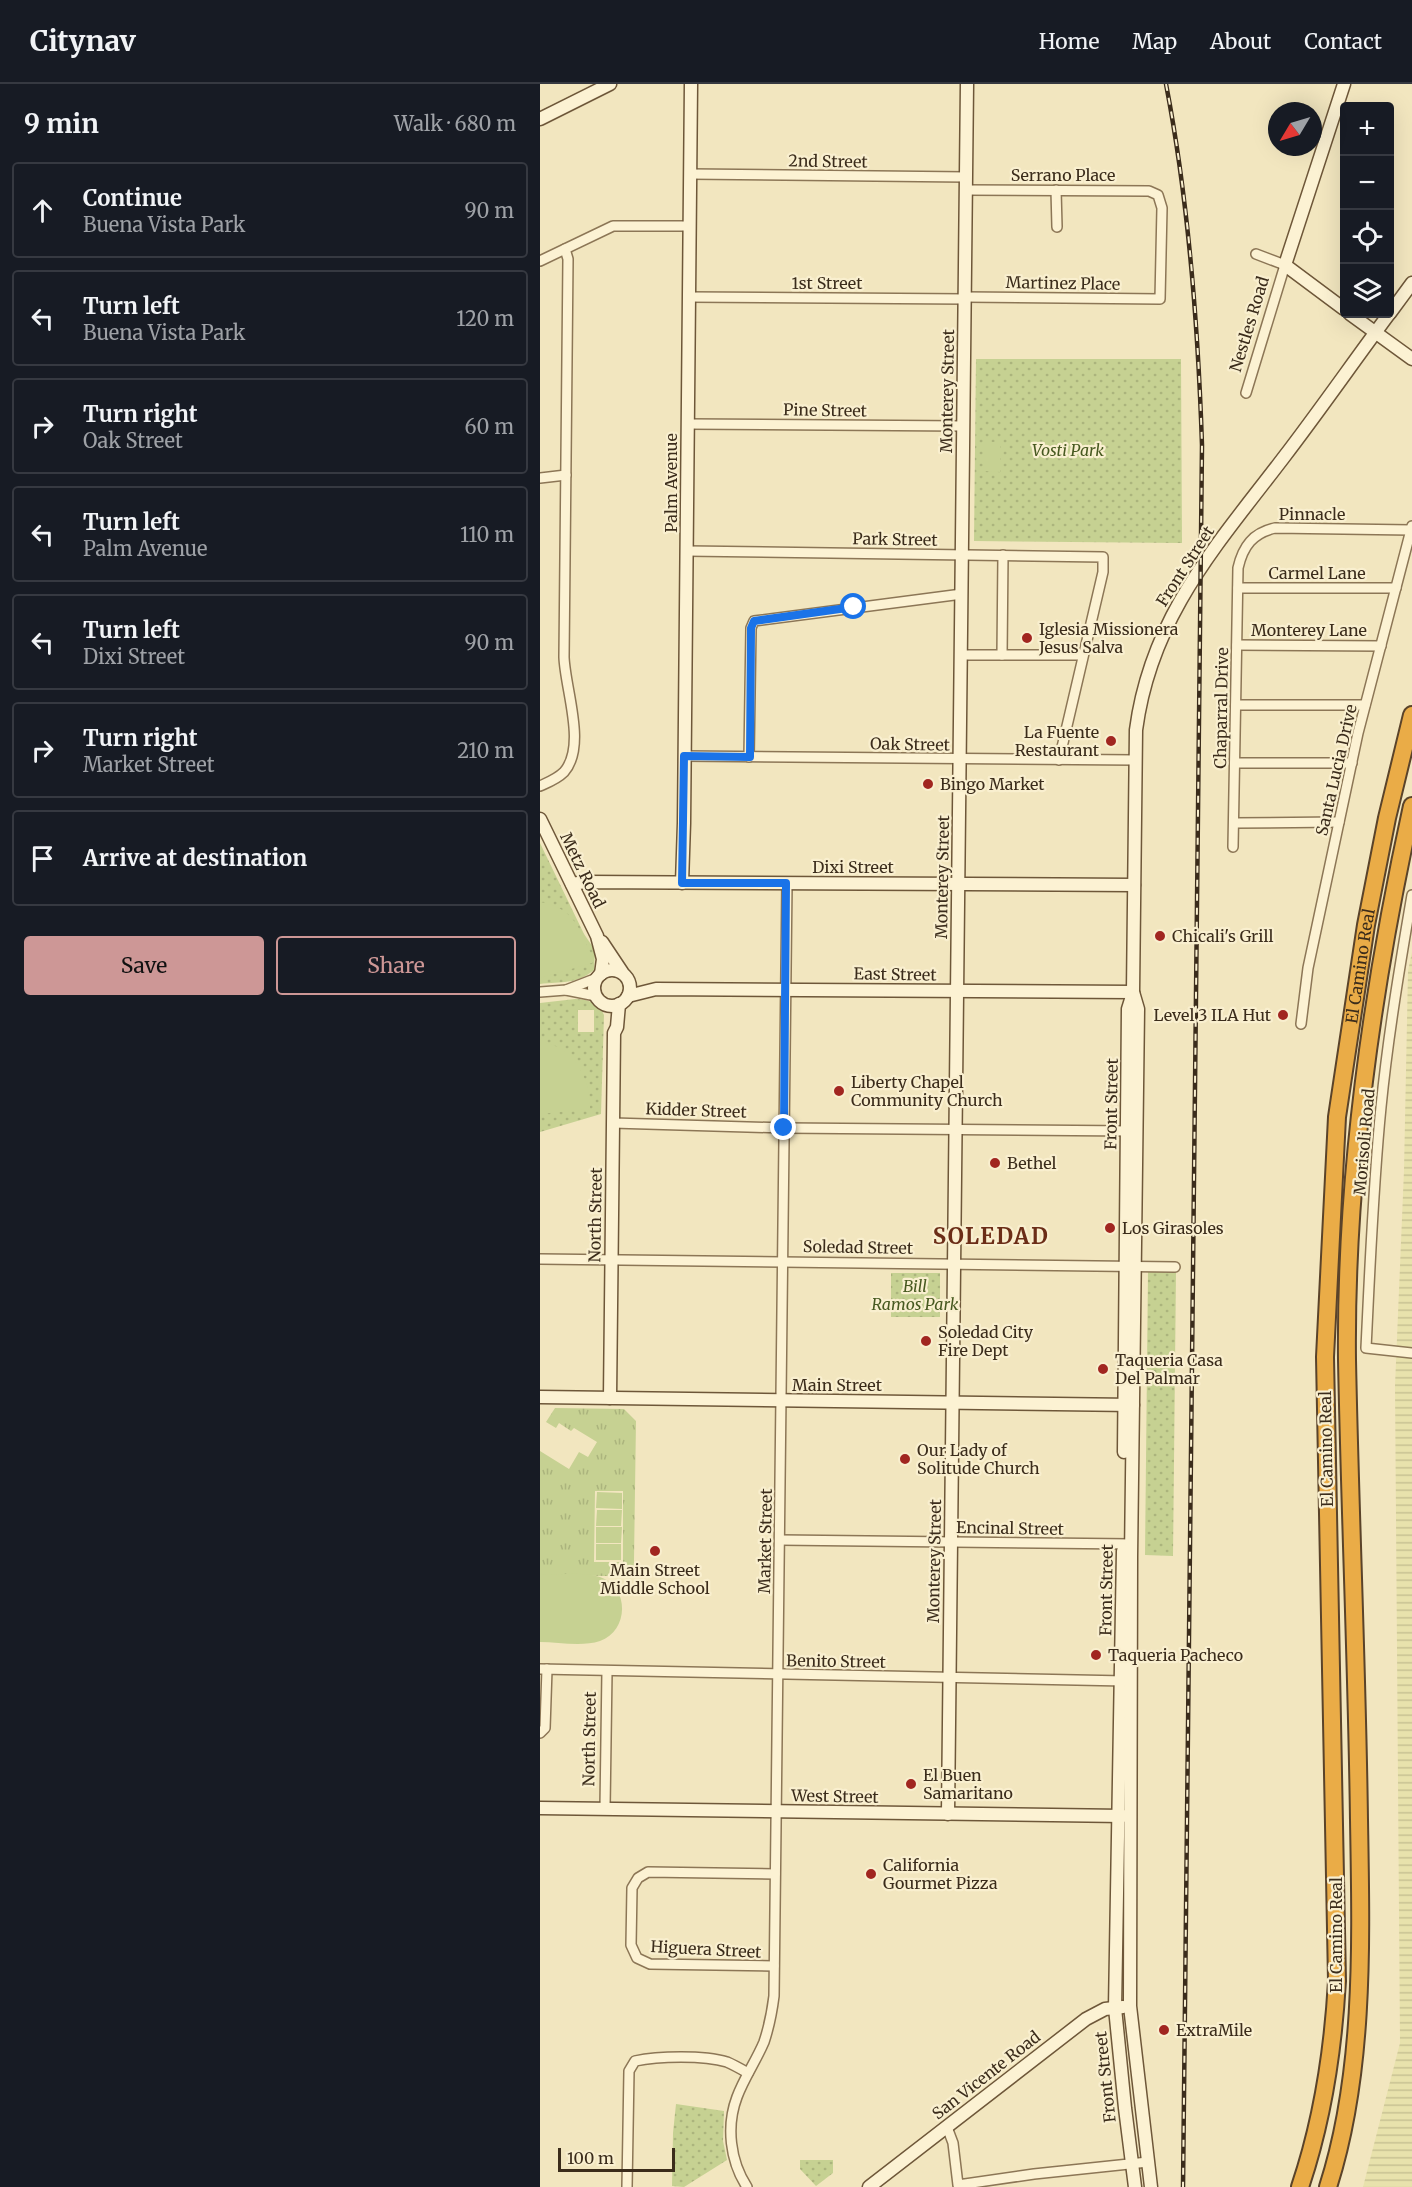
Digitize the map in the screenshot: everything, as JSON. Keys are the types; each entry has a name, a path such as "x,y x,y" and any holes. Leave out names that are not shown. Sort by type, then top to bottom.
{"highway":[{"name":"El Camino Real","path":"1300,2187 1313,2149 1328,2080 1334,2038 1337,1981 1325,1357 1337,1117 1366,925 1387,818 1412,715"},
{"name":"El Camino Real","path":"1328,2187 1349,2090 1359,1997 1358,1703 1347,1356 1351,1220 1371,1021 1381,957 1412,806"}],"street":[{"path":"540,119 610,84"},
{"name":"Palm Avenue","path":"682,883 691,84"},
{"name":"Monterey Street","path":"948,1814 967,84"},
{"name":"Nestles Road","path":"1246,393 1344,84"},
{"name":"2nd Street","path":"690,174 966,183"},
{"name":"Serrano Place","path":"966,183 1056,190 1149,191 1158,195 1162,208 1160,299"},
{"path":"1056,190 1057,227"},
{"path":"540,261 613,226 689,226"},
{"path":"540,786 555,779 564,771 571,761 574,749 572,711 565,670 567,259 564,249"},
{"path":"1256,254 1285,265"},
{"name":"Nestles Road","path":"1285,265 1340,306"},
{"name":"Front Street","path":"1394,306 1412,283"},
{"name":"1st Street","path":"689,297 965,298"},
{"name":"Martinez Place","path":"965,298 1160,299"},
{"path":"1356,318 1412,359"},
{"name":"Front Street","path":"1136,2187 1115,2008 1124,1816 1132,1131 1128,1009 1133,992 1136,730 1141,699 1160,640 1175,607 1194,576 1318,413 1385,318"},
{"name":"Pine Street","path":"688,424 963,426"},
{"path":"540,478 566,475"},
{"name":"Pinnacle","path":"1238,570 1240,557 1250,540 1257,534 1275,528 1411,528"},
{"name":"Santa Lucia Drive","path":"1301,1024 1308,968 1352,763 1411,528"},
{"name":"Park Street","path":"687,551 1103,556 1103,572 1082,655"},
{"path":"1002,655 1003,555"},
{"name":"Chaparral Drive","path":"1233,847 1238,570"},
{"name":"Carmel Lane","path":"1238,588 1396,588"},
{"path":"750,757 751,628 754,621 962,594"},
{"name":"Monterey Lane","path":"1237,645 1381,645"},
{"path":"961,655 1082,655 1059,760"},
{"path":"1236,705 1365,705"},
{"name":"Oak Street","path":"684,756 1135,760"},
{"path":"1235,763 1352,763"},
{"name":"Metz Road","path":"540,819 597,936 603,959 599,976"},
{"path":"1234,823 1339,822"},
{"name":"Dixi Street","path":"572,884 585,882 1134,885"},
{"name":"Market Street","path":"747,2187 735,2163 731,2129 734,2107 768,2029 774,1996 786,883"},
{"name":"Morisoli Road","path":"1412,895 1394,1004 1381,1107 1371,1232 1366,1348 1412,1353"},
{"name":"Metz Road","path":"597,936 605,944 626,977"},
{"path":"540,992 566,990 618,1002 631,988 626,977 614,970 566,990"},
{"path":"596,996 594,987 599,976"},
{"name":"East Street","path":"626,977 656,989"},
{"name":"East Street","path":"618,1002 656,989 1133,992"},
{"name":"North Street","path":"610,1398 614,1033 617,1027 618,1002"},
{"name":"Kidder Street","path":"613,1123 784,1128 1132,1131"},
{"name":"Soledad Street","path":"540,1259 1175,1267"},
{"name":"Main Street","path":"540,1397 1129,1406"},
{"name":"Encinal Street","path":"780,1540 1127,1544"},
{"path":"540,1733 545,1728 544,1669"},
{"name":"Benito Street","path":"544,1669 1126,1681"},
{"name":"North Street","path":"605,1808 607,1671"},
{"name":"West Street","path":"540,1808 1124,1816"},
{"name":"Front Street","path":"1124,1816 1130,2006 1151,2187"},
{"name":"Higuera Street","path":"774,1966 650,1964 637,1958 631,1945 632,1888 638,1878 648,1872 775,1874"},
{"name":"San Vicente Road","path":"869,2187 1086,2019 1104,2009 1130,2006"},
{"path":"627,2187 629,2071 635,2061 651,2058 714,2059 748,2073"},
{"path":"947,2127 953,2143 958,2185 1148,2162"}],"shaded area":[{"path":"1412,952 1412,2187 1363,2187 1400,2043 1395,1386 1404,1170 1408,971"}],"green space":[{"name":"Vosti Park","path":"976,359 1181,359 1182,543 974,541"},
{"path":"984,442 1000,442 1000,472 984,471"},
{"path":"540,843 584,934 595,950 594,970 575,980 540,984"},
{"path":"540,902 561,909 574,921 592,956 592,963 540,978"},
{"path":"584,1000 596,1005 604,1015 601,1114 540,1132 540,1003","holes":["578,1010 594,1010 594,1032 578,1032"]},
{"path":"540,1042 562,1050 578,1065 587,1086 590,1109 540,1114"},
{"path":"1148,1272 1176,1272 1173,1556 1145,1555"},
{"name":"Bill Ramos Park","path":"891,1273 940,1273 940,1317 891,1317"},
{"path":"555,1408 624,1409 636,1421 634,1569 637,1575 540,1575 540,1451 569,1469 579,1452 588,1457 597,1442 574,1428 571,1431 559,1423 556,1428 546,1422","holes":["595,1491 623,1491 623,1562 594,1562"]},
{"path":"597,1492 622,1493 622,1509 596,1508"},
{"path":"597,1510 622,1510 621,1526 596,1526"},
{"path":"596,1527 622,1527 621,1543 596,1543"},
{"path":"596,1544 621,1544 621,1560 596,1560"},
{"path":"586,1574 610,1582 621,1599 622,1609 621,1619 610,1636 593,1643 540,1642 540,1575"},
{"path":"676,2104 724,2111 723,2141 727,2160 684,2187 672,2186"},
{"path":"800,2160 833,2160 833,2173 816,2186 800,2169"}],"railway":[{"path":"1166,84 1181,174 1191,264 1202,445 1183,2187"}],"place":[{"name":"Iglesia Missionera Jesus Salva","path":"1027,638"},
{"name":"La Fuente Restaurant","path":"1111,741"},
{"name":"Bingo Market","path":"928,784"},
{"name":"Chicali's Grill","path":"1160,936"},
{"name":"Level 3 ILA Hut","path":"1283,1015"},
{"name":"Liberty Chapel Community Church","path":"839,1091"},
{"name":"Bethel","path":"995,1163"},
{"name":"Los Girasoles","path":"1110,1228"},
{"name":"Soledad City Fire Dept","path":"926,1341"},
{"name":"Taqueria Casa Del Palmar","path":"1103,1369"},
{"name":"Our Lady of Solitude Church","path":"905,1459"},
{"name":"Main Street Middle School","path":"655,1551"},
{"name":"Taqueria Pacheco","path":"1096,1655"},
{"name":"El Buen Samaritano","path":"911,1784"},
{"name":"California Gourmet Pizza","path":"871,1874"},
{"name":"ExtraMile","path":"1164,2030"}],"district":[{"name":"SOLEDAD","path":"991,1236"}],"route":[{"path":"784,1128 786,883 682,883 684,756 750,757 751,628 754,621 854,607"}]}
